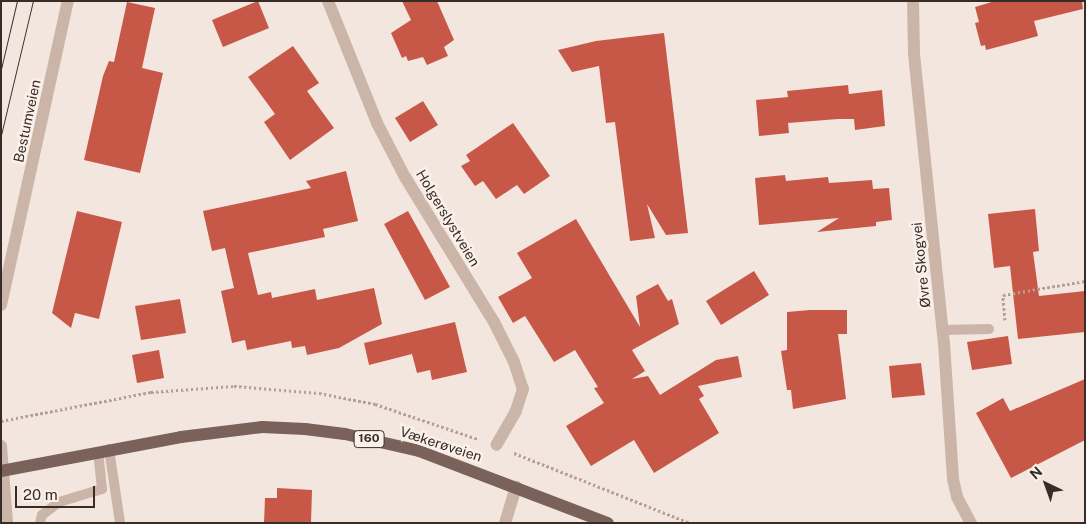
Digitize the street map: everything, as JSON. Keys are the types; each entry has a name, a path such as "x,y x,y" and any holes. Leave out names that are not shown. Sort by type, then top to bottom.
{"main road":[{"name":"Vækerøveien","path":"2,471 103,450 234,430 305,428 394,444 516,487 608,523"}],"street":[{"name":"Bestumveien","path":"1,306 68,1"},
{"name":"Holgerslystveien","path":"328,1 377,123 406,177 494,322 514,362 523,389 516,411 496,445"},
{"name":"Øvre Skogvei","path":"913,1 914,54 943,330 953,479 957,497 971,523"},
{"path":"1,446 7,523"},
{"path":"505,523 516,487"}],"lane":[{"path":"943,330 989,329"},
{"path":"40,523 42,515 59,502 102,489 103,450"},
{"path":"103,450 120,523"}],"path":[{"path":"1006,328 1003,295 1085,281"}],"building":[{"path":"258,1 269,28 223,47 212,20"},
{"path":"402,1 437,1 454,40 444,47 448,56 427,65 423,57 408,61 406,56 402,58 391,33 411,20"},
{"path":"995,1 1082,1 1083,9 1034,21 1038,36 986,50 985,45 981,46 975,23 979,22 975,7"},
{"path":"127,2 155,8 142,68 163,73 140,173 84,160 103,76 109,61 114,62"},
{"path":"664,33 688,233 666,235 647,204 655,238 630,241 615,122 606,123 599,66 572,72 558,50 596,41"},
{"path":"293,46 319,83 307,91 334,128 290,160 264,122 275,114 248,77"},
{"path":"848,85 849,94 882,90 885,126 855,130 854,119 838,119 788,123 789,133 759,136 756,100 788,97 787,91"},
{"path":"423,101 438,125 410,142 395,118"},
{"path":"513,123 550,176 524,194 517,185 496,199 483,181 475,186 461,166 470,161 466,155"},
{"path":"346,171 358,221 323,229 325,237 248,253 258,295 271,292 272,298 315,289 317,300 374,288 382,324 339,348 307,355 305,346 292,348 291,341 247,350 245,340 232,343 221,291 234,288 225,248 212,251 203,211 311,188 306,181"},
{"path":"785,175 786,181 828,177 829,183 872,180 873,189 889,188 892,220 876,222 876,226 817,232 839,218 759,225 755,178"},
{"path":"1035,209 1039,251 1033,252 1039,296 1085,291 1085,332 1018,339 1010,266 994,268 988,214"},
{"path":"77,211 122,222 99,319 75,313 71,328 52,313"},
{"path":"408,211 450,287 425,300 384,224"},
{"path":"576,219 640,327 636,296 658,284 668,301 672,299 679,324 632,350 645,371 632,379 648,376 660,395 716,360 738,356 742,377 698,386 704,396 699,399 719,433 654,473 634,440 591,466 566,426 604,403 594,388 598,387 575,350 554,362 525,316 513,323 498,297 532,278 517,253"},
{"path":"754,271 769,295 721,325 706,301"},
{"path":"180,299 186,333 141,340 135,306"},
{"path":"847,310 847,334 838,334 846,399 793,409 791,390 787,390 781,351 787,350 787,312"},
{"path":"455,322 467,372 432,380 430,370 417,373 412,354 369,365 364,343"},
{"path":"1008,336 1012,364 972,370 967,342"},
{"path":"159,350 164,378 137,383 132,355"},
{"path":"921,363 925,395 892,398 889,366"},
{"path":"1085,379 1085,440 1011,478 976,413 1003,398 1010,411"},
{"path":"277,488 312,490 311,523 264,523 265,498 277,498"}],"tram line":[{"path":"1,69 17,1"},
{"path":"1,135 33,1"}]}
